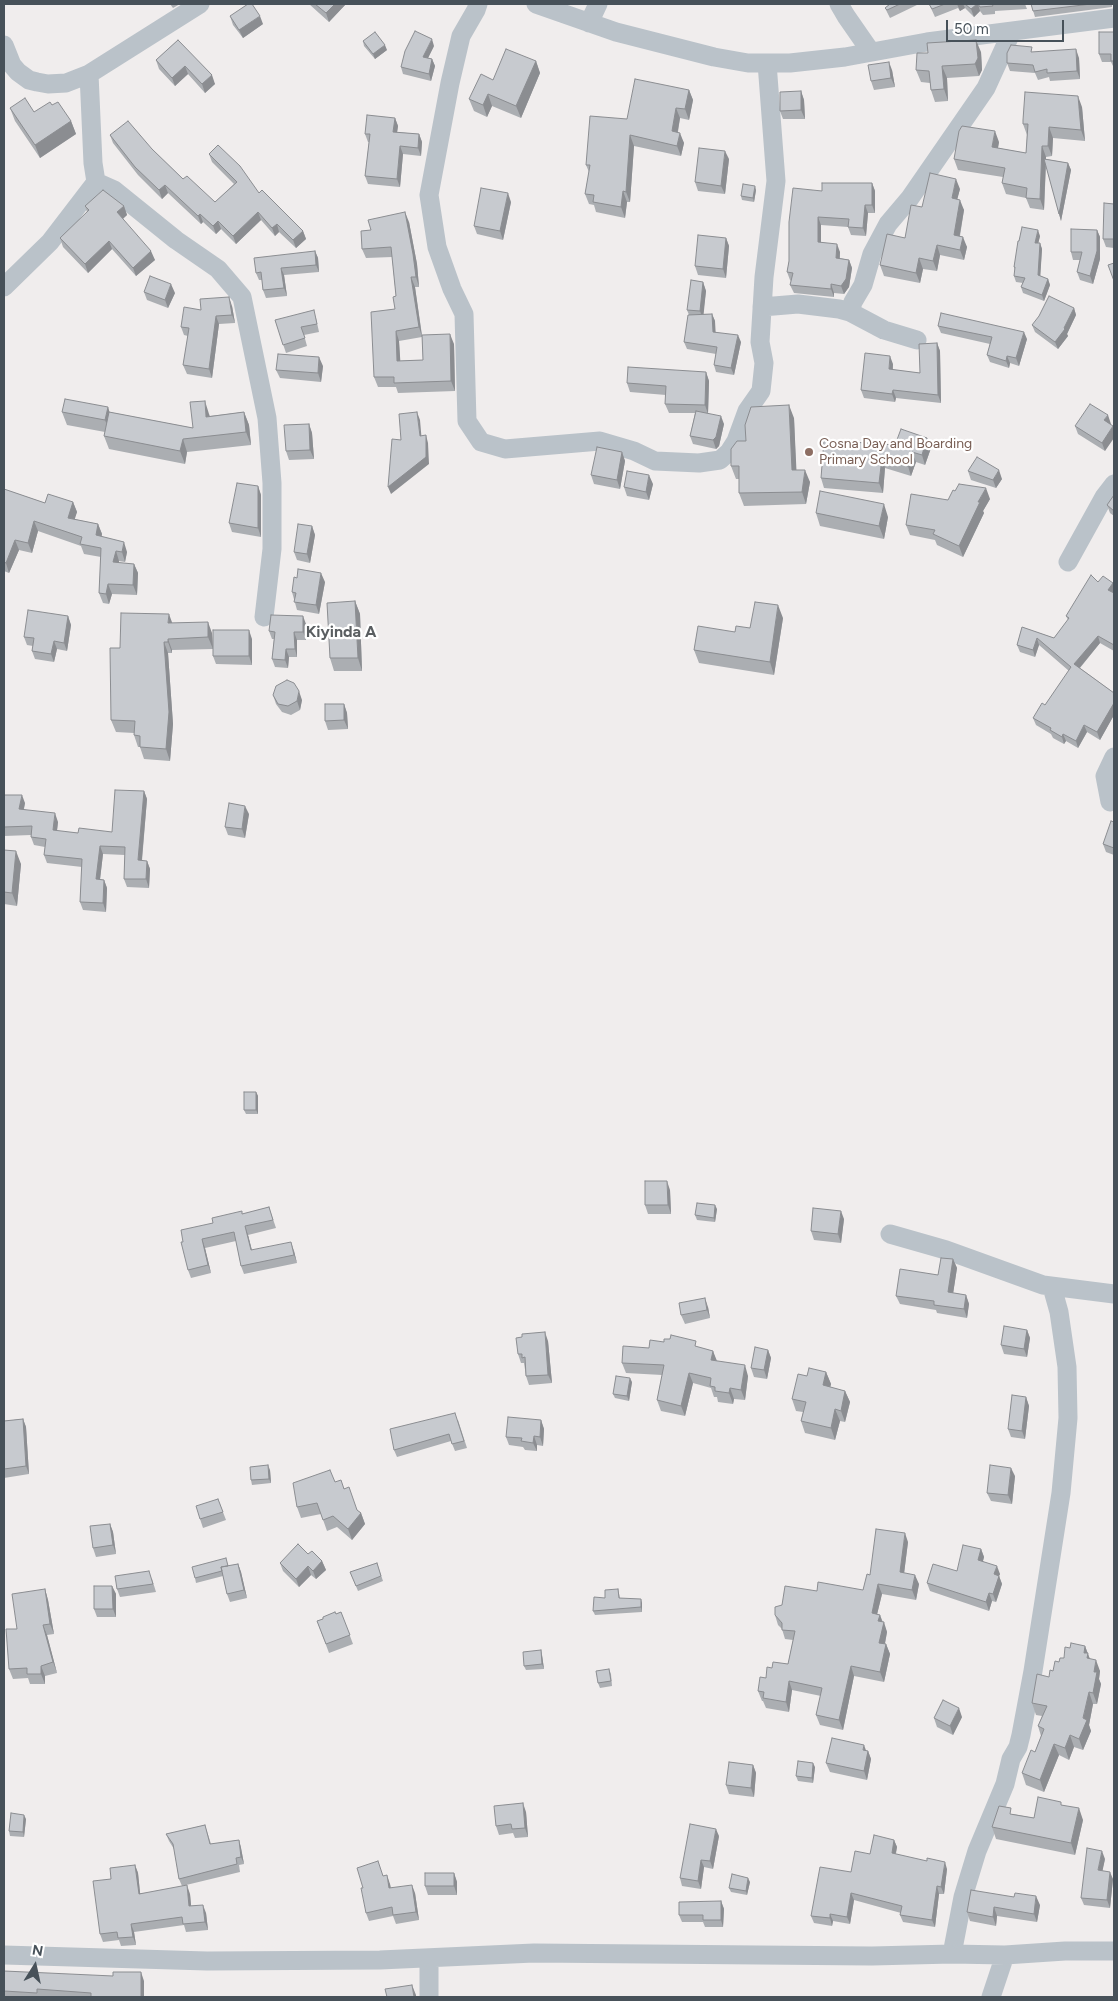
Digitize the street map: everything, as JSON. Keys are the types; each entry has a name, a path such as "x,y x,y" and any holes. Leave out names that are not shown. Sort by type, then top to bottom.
{"street":[{"path":"4,45 12,65 29,80 48,84 66,83 89,74 200,4"},
{"path":"478,4 461,36 450,83 429,195 437,247 452,289 464,314 467,421 481,442 505,449 600,441 634,451 655,461 699,463 720,460 729,452 736,441 747,411 761,391 764,363 760,342 762,307 769,226 776,181 767,63"},
{"path":"536,4 616,32 714,57 748,63 790,63 928,42 1114,18"},
{"path":"589,23 598,4"},
{"path":"839,4 871,52"},
{"path":"850,312 852,302 863,285 872,254 888,224 910,198 986,88 1012,31"},
{"path":"4,287 50,242 96,182 93,163 89,74"},
{"path":"96,182 114,190 176,240 218,269 242,296 267,418 272,483 272,549 264,617"},
{"path":"762,307 798,304 839,309 850,312 884,330 917,340"},
{"path":"1068,562 1104,497 1114,484"},
{"path":"1110,802 1105,776 1114,757"},
{"path":"890,1234 946,1250 1043,1285 1114,1294"},
{"path":"952,1954 963,1897 977,1852 1005,1784 1011,1759 1018,1747 1021,1735 1033,1672 1061,1493 1068,1418 1067,1367 1059,1312 1052,1287"},
{"path":"4,1955 207,1961 380,1960 534,1954 872,1956 1005,1955 1065,1951 1114,1951"},
{"path":"991,1997 1005,1955"},
{"path":"429,1958 430,1997"}],"building":[{"path":"248,4 252,4 260,16 239,30 230,16"},
{"path":"315,4 335,4 326,13"},
{"path":"890,4 900,4 887,10 885,8"},
{"path":"929,4 945,4 932,9"},
{"path":"965,4 977,4 971,9"},
{"path":"978,4 992,4 993,6 980,7"},
{"path":"1031,4 1091,4 1033,11"},
{"path":"415,31 432,39 423,57 432,59 429,74 401,67 405,51"},
{"path":"375,32 385,45 373,54 363,41"},
{"path":"1099,32 1114,32 1114,61 1111,61 1111,54 1099,54"},
{"path":"178,40 212,75 202,84 185,66 172,78 156,60"},
{"path":"976,40 978,58 975,64 942,66 944,89 931,90 929,71 916,70 917,53 928,53 927,43"},
{"path":"1011,45 1032,47 1031,52 1076,49 1077,71 1047,73 1047,69 1035,72 1033,65 1007,63 1007,53"},
{"path":"506,49 536,61 516,106 488,94 483,105 469,99 481,74 493,80"},
{"path":"889,62 891,78 871,81 868,65"},
{"path":"635,79 689,90 685,109 676,108 672,131 680,133 677,146 630,135 626,192 623,191 621,207 593,202 594,195 585,194 590,165 586,165 590,116 627,119"},
{"path":"801,91 801,110 780,111 780,92"},
{"path":"1025,92 1078,96 1081,130 1049,127 1048,146 1042,146 1040,199 1026,198 1027,188 1002,183 1005,168 954,159 959,131 962,126 995,131 992,147 1026,153 1028,124 1023,124"},
{"path":"25,98 34,112 50,102 52,105 58,102 71,121 35,145 10,108"},
{"path":"367,115 395,118 393,132 419,134 418,148 400,146 397,179 365,176 370,134 365,134"},
{"path":"128,121 152,149 183,179 187,176 215,202 237,182 209,154 218,145 240,166 259,193 262,190 303,231 293,240 277,224 272,228 258,212 233,236 218,221 213,226 200,214 198,216 165,185 159,190 135,167 110,135"},
{"path":"699,148 725,151 721,186 695,182"},
{"path":"1044,159 1068,163 1059,214"},
{"path":"930,173 956,179 952,198 960,200 954,235 963,237 960,250 937,245 933,261 919,258 916,273 880,265 887,234 905,238 911,205 922,207"},
{"path":"822,183 872,183 872,205 865,205 863,228 848,227 849,219 818,217 818,242 837,244 836,258 849,260 846,279 841,286 831,284 831,289 790,285 793,273 787,272 789,261 789,222 793,188 822,191"},
{"path":"743,184 755,186 753,198 741,196"},
{"path":"481,188 508,193 500,231 474,226"},
{"path":"103,190 124,206 117,212 151,251 133,268 109,241 85,264 60,238 89,210 85,206"},
{"path":"1104,203 1114,204 1114,239 1103,239"},
{"path":"405,212 416,277 411,277 419,327 396,331 397,361 423,360 422,335 450,334 451,381 394,383 394,377 374,377 371,312 395,309 393,297 396,296 391,247 362,249 361,231 371,230 368,220"},
{"path":"1022,227 1038,230 1035,243 1040,243 1038,275 1048,279 1042,295 1021,287 1025,278 1014,276 1018,241"},
{"path":"1071,229 1097,230 1097,251 1090,276 1077,272 1082,252 1071,252"},
{"path":"698,235 726,238 723,269 695,266"},
{"path":"315,251 316,265 281,268 284,288 263,290 261,272 256,273 254,258"},
{"path":"1114,263 1114,281 1108,265"},
{"path":"150,276 171,284 165,300 144,292"},
{"path":"691,280 703,282 700,311 687,310"},
{"path":"1049,296 1074,308 1065,329 1055,342 1032,325"},
{"path":"229,297 232,315 216,316 209,369 183,365 189,328 181,327 184,307 201,310 200,299"},
{"path":"314,310 317,324 301,327 305,338 283,345 275,320"},
{"path":"941,313 1024,332 1016,358 1007,356 1006,361 987,355 992,337 938,326"},
{"path":"712,314 713,332 738,335 731,368 714,365 717,347 684,342 688,315"},
{"path":"937,343 938,395 893,390 892,394 861,390 865,353 890,356 889,369 920,373 919,344"},
{"path":"278,354 319,357 318,373 276,370"},
{"path":"628,367 706,372 705,405 665,404 666,386 627,383"},
{"path":"65,399 108,407 105,420 62,412"},
{"path":"205,401 206,417 244,412 246,432 183,439 180,451 104,436 109,412 193,428 190,402"},
{"path":"1090,404 1108,415 1104,420 1113,426 1102,443 1075,426"},
{"path":"789,405 792,470 805,470 802,492 739,493 739,466 731,466 731,449 737,441 746,441 745,425 751,407"},
{"path":"696,411 721,416 716,437 713,440 690,436"},
{"path":"417,412 420,436 426,435 426,457 388,487 392,439 401,440 399,414"},
{"path":"309,424 310,450 286,451 284,425"},
{"path":"901,429 927,438 922,455 912,452 908,466 882,458 879,483 821,478 824,440 895,445"},
{"path":"597,447 622,452 617,480 591,475"},
{"path":"977,457 999,470 993,480 968,471"},
{"path":"627,471 649,475 646,492 624,487"},
{"path":"237,483 258,486 258,528 229,523"},
{"path":"959,484 986,488 959,546 933,534 935,530 906,525 911,494 948,500 953,490 955,491"},
{"path":"4,489 45,503 48,494 73,502 68,518 98,524 96,535 124,542 122,552 116,551 113,562 134,564 133,585 108,584 106,594 99,593 101,548 80,544 82,537 34,521 28,543 15,540 6,563 4,562"},
{"path":"820,491 884,504 879,526 816,513"},
{"path":"1114,495 1114,511 1107,505"},
{"path":"298,524 312,526 307,554 294,552"},
{"path":"298,569 321,573 316,605 294,602 296,593 292,592 294,577 297,578"},
{"path":"1091,575 1098,582 1103,576 1113,583 1108,590 1114,593 1114,645 1098,636 1074,664 1114,693 1114,703 1097,732 1084,725 1076,741 1063,734 1062,737 1033,718 1042,703 1045,705 1071,667 1037,638 1033,650 1017,645 1022,627 1054,638 1069,618 1066,616"},
{"path":"355,601 358,658 330,658 327,603"},
{"path":"755,602 778,605 770,662 694,650 698,626 735,632 736,626 750,628"},
{"path":"28,610 68,616 64,643 54,641 51,654 32,651 34,638 24,637"},
{"path":"121,613 169,614 168,623 208,622 208,637 168,639 168,642 164,642 169,712 166,749 140,747 140,736 134,735 135,721 111,720 110,648 120,648"},
{"path":"271,615 303,616 303,632 294,632 295,649 286,649 285,660 272,659 275,632 269,631"},
{"path":"213,630 249,630 249,656 213,656"},
{"path":"287,680 294,683 299,691 297,701 288,706 278,704 273,695 276,686"},
{"path":"325,704 344,704 344,720 325,721"},
{"path":"115,790 144,791 138,860 147,861 146,879 124,879 125,847 100,846 96,879 104,880 103,903 80,902 82,859 44,855 46,839 31,837 32,826 4,827 4,795 22,795 19,809 55,813 53,830 78,833 79,828 112,832"},
{"path":"229,803 245,806 242,829 225,827"},
{"path":"1111,821 1114,822 1114,848 1103,844"},
{"path":"4,850 16,851 12,893 4,892"},
{"path":"244,1092 256,1092 256,1110 244,1110"},
{"path":"645,1181 667,1181 668,1205 645,1205"},
{"path":"697,1203 715,1205 714,1218 695,1215"},
{"path":"269,1207 273,1220 245,1226 251,1250 291,1242 294,1255 241,1266 234,1232 202,1239 208,1265 188,1270 181,1242 183,1242 181,1230 213,1223 212,1218 242,1211 242,1214"},
{"path":"813,1208 841,1211 838,1234 811,1231"},
{"path":"941,1258 953,1259 948,1292 966,1295 964,1309 934,1305 934,1301 896,1296 900,1269 938,1275"},
{"path":"705,1298 707,1310 681,1315 679,1303"},
{"path":"1004,1326 1027,1330 1024,1349 1001,1345"},
{"path":"545,1332 548,1375 526,1376 525,1357 522,1358 522,1354 518,1354 516,1338 522,1337 522,1334"},
{"path":"671,1335 696,1341 695,1346 713,1351 711,1360 745,1365 741,1390 730,1388 729,1393 715,1391 715,1387 710,1386 711,1378 689,1373 681,1406 657,1400 664,1365 622,1363 623,1346 649,1348 650,1340 664,1342 664,1339 670,1339"},
{"path":"755,1347 768,1350 764,1370 751,1368"},
{"path":"809,1368 826,1372 823,1385 845,1391 841,1411 835,1409 831,1428 801,1421 806,1402 792,1399 798,1374 807,1376"},
{"path":"616,1376 630,1378 627,1396 613,1394"},
{"path":"1012,1395 1026,1397 1022,1431 1008,1429"},
{"path":"455,1413 464,1441 452,1444 449,1434 394,1450 390,1429"},
{"path":"508,1417 541,1420 540,1437 534,1436 533,1443 521,1441 522,1438 506,1437"},
{"path":"23,1419 26,1466 4,1469 4,1421"},
{"path":"268,1465 269,1479 251,1480 250,1467"},
{"path":"990,1465 1011,1468 1008,1495 987,1493"},
{"path":"330,1470 335,1482 341,1480 344,1489 349,1487 357,1510 361,1513 348,1529 333,1516 323,1520 317,1503 297,1507 293,1483"},
{"path":"218,1499 223,1512 200,1519 196,1506"},
{"path":"110,1524 113,1545 93,1548 90,1526"},
{"path":"876,1529 905,1533 900,1572 915,1575 912,1590 878,1584 872,1613 880,1615 878,1621 884,1622 879,1643 886,1644 880,1672 851,1666 839,1720 816,1715 822,1688 789,1681 786,1702 763,1698 764,1692 758,1691 760,1677 766,1678 767,1667 772,1668 773,1662 788,1664 795,1631 782,1630 782,1623 775,1615 775,1607 782,1605 785,1586 817,1591 818,1582 863,1590 867,1574 870,1575"},
{"path":"298,1544 308,1554 312,1551 322,1561 313,1571 308,1566 296,1579 280,1563"},
{"path":"963,1545 981,1549 978,1560 997,1566 994,1574 999,1576 993,1594 989,1593 986,1602 927,1583 933,1564 957,1571"},
{"path":"226,1558 228,1566 221,1567 222,1571 195,1578 192,1567"},
{"path":"377,1563 381,1576 356,1586 350,1572"},
{"path":"238,1564 244,1590 227,1594 221,1567"},
{"path":"149,1571 153,1584 117,1589 115,1576"},
{"path":"94,1586 112,1586 113,1609 94,1609"},
{"path":"45,1589 50,1624 43,1625 53,1662 41,1666 41,1674 27,1674 27,1668 9,1669 6,1629 17,1629 12,1594"},
{"path":"618,1589 619,1598 641,1599 641,1607 593,1611 594,1597 605,1598 605,1590"},
{"path":"335,1612 336,1614 341,1612 350,1635 326,1644 317,1621"},
{"path":"1071,1643 1085,1646 1084,1653 1088,1653 1087,1658 1096,1660 1094,1672 1097,1672 1093,1693 1089,1692 1083,1718 1087,1720 1079,1739 1070,1735 1065,1748 1054,1744 1040,1780 1022,1773 1031,1750 1035,1752 1044,1729 1038,1726 1047,1706 1032,1703 1037,1674 1049,1677 1050,1670 1053,1671 1055,1661 1059,1662 1060,1658 1064,1658 1065,1647 1070,1648"},
{"path":"541,1650 542,1664 524,1666 523,1652"},
{"path":"609,1669 611,1681 598,1683 596,1671"},
{"path":"943,1700 959,1708 950,1726 934,1718"},
{"path":"832,1738 864,1745 863,1750 868,1751 864,1771 826,1763"},
{"path":"798,1761 813,1763 812,1778 796,1776"},
{"path":"729,1762 753,1765 751,1788 726,1785"},
{"path":"1038,1797 1061,1802 1061,1805 1079,1808 1071,1843 992,1827 999,1806 1011,1808 1010,1814 1034,1818"},
{"path":"523,1803 525,1828 512,1829 511,1824 496,1826 494,1806"},
{"path":"11,1813 24,1815 23,1832 9,1831"},
{"path":"690,1824 716,1829 710,1861 701,1860 698,1881 680,1878"},
{"path":"205,1825 210,1844 239,1840 241,1857 236,1858 237,1864 179,1879 173,1844 166,1834"},
{"path":"874,1835 894,1840 892,1853 927,1861 927,1858 945,1862 941,1887 937,1886 932,1920 900,1915 902,1906 851,1893 847,1917 830,1914 830,1918 811,1916 820,1867 851,1872 855,1851 870,1854"},
{"path":"1087,1848 1102,1851 1098,1870 1110,1872 1107,1900 1081,1898"},
{"path":"378,1861 383,1876 387,1875 389,1888 412,1885 416,1912 393,1915 392,1907 366,1913 361,1888 363,1888 357,1868"},
{"path":"135,1865 139,1894 187,1885 189,1906 203,1905 205,1922 183,1924 182,1917 131,1924 133,1937 118,1938 117,1932 100,1934 93,1881 111,1879 110,1868"},
{"path":"425,1873 454,1873 454,1886 425,1886"},
{"path":"732,1874 748,1878 746,1891 729,1888"},
{"path":"971,1890 1014,1897 1015,1893 1036,1896 1034,1914 994,1907 993,1917 967,1912"},
{"path":"721,1901 721,1920 703,1920 703,1915 679,1915 679,1902"},
{"path":"4,1971 113,1976 113,1972 141,1972 141,1997 91,1997 91,1993 37,1989 37,1993 4,1991"},
{"path":"412,1985 414,1997 387,1997 385,1989"}],"place":[{"name":"Cosna Day and Boarding Primary School","path":"809,452"}],"district":[{"name":"Kiyinda A","path":"341,632"}]}
